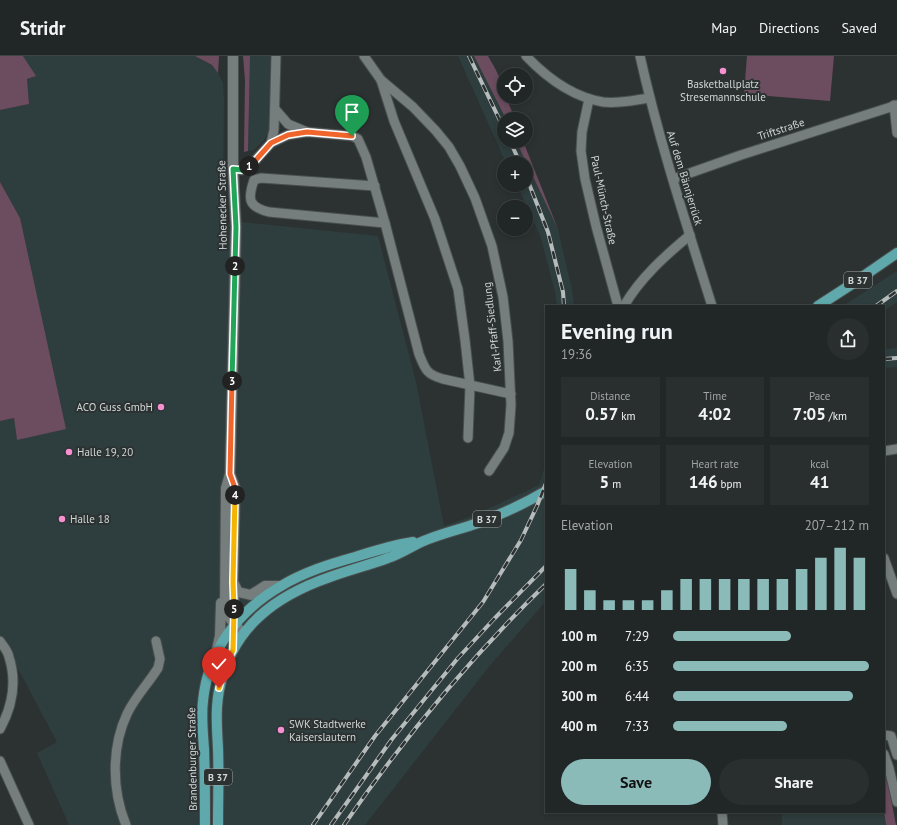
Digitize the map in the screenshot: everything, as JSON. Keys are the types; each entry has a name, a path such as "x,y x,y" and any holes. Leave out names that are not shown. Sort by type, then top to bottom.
{"main road":[{"name":"Hohenecker Straße","path":"233,56 233,169 236,227 230,474 226,488 229,582 225,607 228,616 243,634"},
{"name":"B 37","path":"820,305 897,253"},
{"name":"Brandenburger Straße","path":"205,825 203,701 209,673 217,649 235,624 258,602 282,586 325,566 384,549 425,540 478,523 518,507 545,492"},
{"name":"Brandenburger Straße","path":"218,825 217,707 219,688 225,667 243,634 274,604 290,595 330,577 390,558 425,540"},
{"name":"Hohenecker Straße","path":"217,649 220,636 222,595 229,582"},
{"path":"229,582 238,592 251,595 265,586 282,586"},
{"path":"233,650 235,624"}],"street":[{"path":"271,143 274,130 276,56"},
{"name":"Karl-Pfaff-Siedlung","path":"364,56 381,80 413,107 436,131 448,147 460,166 475,198 492,246 503,297 508,341 511,394 509,434 504,448 489,471"},
{"path":"526,56 540,72 578,95 604,102 620,102 649,98"},
{"name":"Auf dem Bännjerrück","path":"640,56 649,98 712,305"},
{"name":"Karl-Pfaff-Siedlung","path":"381,80 394,121 435,219 458,289 470,386 468,438"},
{"name":"Paul-Münch-Straße","path":"588,98 582,132 581,151 585,179 618,305"},
{"path":"896,105 897,133"},
{"name":"Triftstraße","path":"673,179 896,105"},
{"path":"275,109 288,124 307,132"},
{"path":"233,169 242,170 251,165 271,143 288,135 307,132 352,136 358,139 366,157 375,186 419,354 426,370 434,377 511,394"},
{"path":"375,186 261,178 254,180 251,188 251,200 253,206 260,210 269,212 385,223"},
{"path":"625,305 640,284 656,266 690,235"},
{"path":"885,451 897,448"},
{"path":"885,561 897,594"},
{"path":"0,641 9,656 13,676 12,698 5,721 0,729"},
{"path":"126,825 117,794 115,769 118,748 126,714 152,678 159,664 156,641"},
{"path":"885,735 891,736 897,755"},
{"path":"885,757 897,802"},
{"path":"889,768 897,759"},
{"path":"0,761 29,825"},
{"path":"722,813 723,825"}],"shaded area":[{"path":"0,56 23,56 36,76 27,79 29,104 0,110"},
{"path":"23,56 195,56 212,65 223,83 223,224 242,222 378,236 416,382 444,526 475,515 539,485 545,465 545,602 488,668 365,825 69,825 37,753 57,742 0,635 0,421 14,418 17,440 20,218 0,182 0,110 29,104 27,79 35,76"},
{"path":"195,56 219,56 218,73 212,65"},
{"path":"243,56 250,56 248,151 244,152 245,80"},
{"path":"250,56 271,56 271,126 264,140 254,150 248,151"},
{"path":"458,56 474,56 497,104 502,112 497,112 497,143"},
{"path":"474,56 488,56 497,73 497,101"},
{"path":"747,56 834,56 830,101 744,94"},
{"path":"498,104 509,104 512,112 502,112"},
{"path":"499,148 519,148 523,156 503,156"},
{"path":"519,148 526,148 529,156 523,156"},
{"path":"533,166 558,229 533,177"},
{"path":"533,177 558,229 572,290 574,305 557,305 555,292 540,235 533,220 533,200 524,200 520,192 533,192"},
{"path":"0,182 20,218 66,429 17,440 14,418 0,421"},
{"path":"897,271 897,302 885,310 885,305 845,305"},
{"path":"897,348 897,367 885,368 885,349"},
{"path":"885,770 896,825 886,825 884,813"},
{"path":"782,813 883,813 886,825 782,825"}],"railway":[{"path":"469,56 497,114"},
{"path":"513,148 517,156"},
{"path":"532,192 548,232 563,292 564,305"},
{"path":"877,305 897,291"},
{"path":"885,359 897,358"},
{"path":"313,825 375,736 483,602 521,540 545,486"},
{"path":"331,825 392,739 458,658 545,567"},
{"path":"344,825 390,761 439,700 491,640 545,585"}],"place":[{"name":"Basketballplatz Stresemannschule","path":"723,71"},
{"name":"ACO Guss GmbH","path":"161,407"},
{"name":"Halle 19, 20","path":"69,452"},
{"name":"Halle 18","path":"62,519"},
{"name":"SWK Stadtwerke Kaiserslautern","path":"281,730"}],"route":[{"path":"219,688 225,667 233,650 235,624 233,582 235,488 230,474 236,227 233,169 242,170 251,165 271,143 288,135 307,132 352,136"}]}
